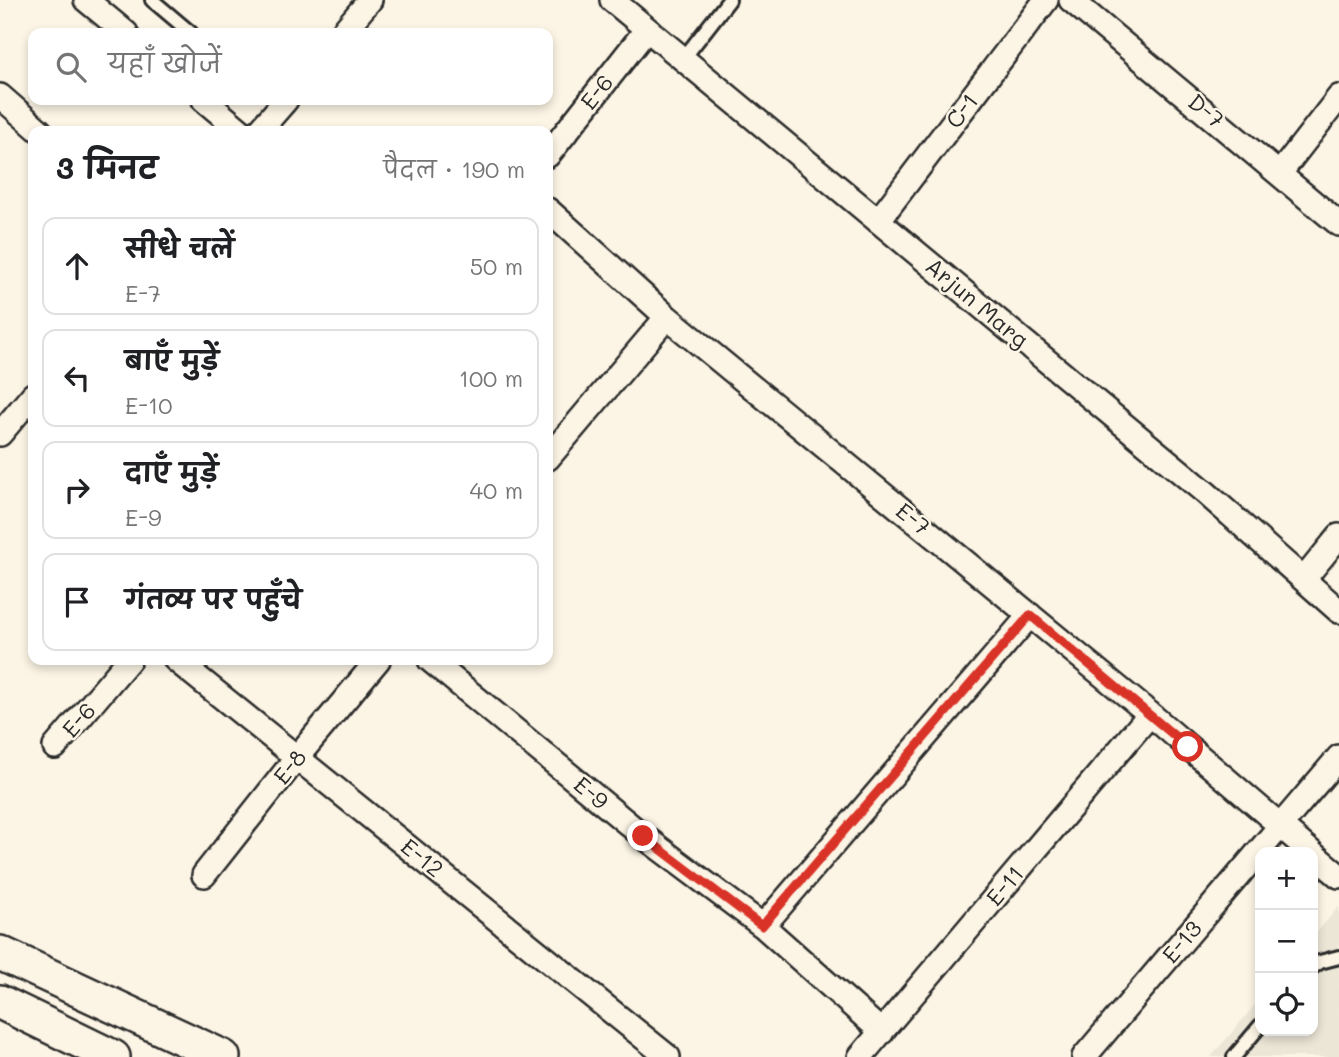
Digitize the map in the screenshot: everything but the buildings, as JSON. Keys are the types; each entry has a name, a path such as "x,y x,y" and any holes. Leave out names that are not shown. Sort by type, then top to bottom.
{"main road":[{"path":"0,953 223,1057"},
{"path":"0,1002 113,1057"}],"street":[{"path":"86,0 120,28"},
{"path":"346,28 370,0"},
{"name":"Arjun Marg","path":"612,0 1206,493 1339,611"},
{"name":"C-1","path":"877,221 1046,0"},
{"name":"D-7","path":"1071,0 1339,224"},
{"name":"E-6","path":"553,149 647,29"},
{"path":"0,96 34,126"},
{"path":"1280,173 1339,97"},
{"path":"210,105 235,126"},
{"path":"263,126 282,105"},
{"name":"E-7","path":"553,214 667,317 1150,714 1305,847"},
{"path":"553,452 667,317"},
{"path":"1,430 28,400"},
{"path":"1304,579 1339,536"},
{"path":"762,926 1030,615"},
{"name":"E-6","path":"55,747 126,665"},
{"name":"E-12","path":"182,665 668,1057"},
{"name":"E-8","path":"204,876 373,665"},
{"name":"E-9","path":"436,665 643,836 762,926 883,1032"},
{"name":"E-11","path":"860,1057 1150,714"},
{"name":"E-13","path":"1083,1057 1339,757"},
{"name":"E-7","path":"1318,858 1339,876"}],"lane":[{"path":"152,0 185,28"},
{"path":"683,59 729,0"},
{"path":"1318,963 1339,957"},
{"path":"1234,1057 1255,1032"}],"shaded area":[{"path":"1339,906 1339,1057 1211,1057 1255,1005 1255,1036 1318,1036 1318,931"}],"route":[{"path":"643,836 762,926 1030,615 1188,747"}]}
